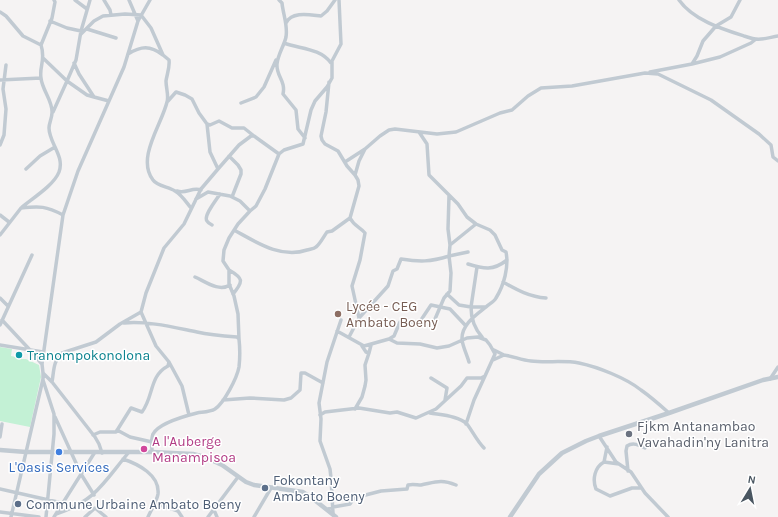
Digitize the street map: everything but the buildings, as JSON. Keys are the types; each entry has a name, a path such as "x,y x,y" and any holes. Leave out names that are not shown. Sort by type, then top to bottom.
{"street":[{"path":"52,113 41,78 43,53 41,45 50,21 55,2 54,0"},
{"path":"75,0 87,9"},
{"path":"0,235 21,208 55,180 60,171 59,156 48,128 59,95 67,81 74,63 90,0"},
{"path":"104,0 110,10 111,15"},
{"path":"129,0 138,21"},
{"path":"12,515 43,379 43,352 63,215 78,171 124,67 138,21 150,0"},
{"path":"286,23 289,18 294,15 321,16 327,11 335,0"},
{"path":"233,294 240,286 240,279 238,275 229,270 223,261 223,256 229,238 250,211 256,206 279,154 284,150 303,144 314,100 332,78 331,63 341,44 339,0"},
{"path":"680,0 683,5 694,14 716,26 756,39"},
{"path":"692,64 703,41 716,26 730,17 740,0"},
{"path":"241,103 256,97 264,87 284,43 286,23 281,1"},
{"path":"0,12 6,16 23,36 41,45"},
{"path":"81,33 99,18 111,15 141,15 151,28 164,55"},
{"path":"50,21 81,33"},
{"path":"87,29 116,38"},
{"path":"346,162 389,130 395,129 437,134 456,132 500,113 512,110 528,96 541,88 572,86 692,64 720,57 756,39 778,36"},
{"path":"284,43 312,50 328,58 331,63"},
{"path":"128,54 136,49 146,47 153,48 169,60 166,88 168,101"},
{"path":"279,55 278,72 285,87 283,94 296,110 298,129 305,138"},
{"path":"43,58 67,81 87,95 109,101"},
{"path":"74,63 79,74 94,97"},
{"path":"0,145 4,135 6,109 2,80 6,65"},
{"path":"645,73 658,74 712,100 759,134 771,145 773,157 778,161"},
{"path":"2,80 41,78"},
{"path":"234,230 274,250 290,254 299,253 316,247 327,232 332,231 350,218 359,186 358,180 338,151 325,144 321,136 326,112 329,82"},
{"path":"166,88 171,91 185,94 192,99 199,113 207,124 210,152 218,168"},
{"path":"176,92 168,101 150,147 148,167 152,180 176,191 184,192 193,189 232,197 240,201 250,211"},
{"path":"207,124 210,125 219,121 232,128 244,128 279,154"},
{"path":"419,132 427,144 429,175 458,204 466,218 490,230 495,235 502,250 506,252 506,270 503,282 495,300 472,317 466,326 462,339 469,362"},
{"path":"189,415 182,386 169,362 156,346 141,312 146,293 164,248 184,224 201,190 218,168 239,145 250,136 254,136"},
{"path":"26,169 40,156 55,147"},
{"path":"355,175 359,161 365,149"},
{"path":"229,156 241,170 241,174 232,197"},
{"path":"176,191 191,208"},
{"path":"196,200 208,192"},
{"path":"212,225 206,219 207,214 220,194"},
{"path":"436,319 439,306 450,291 451,273 448,229 449,196"},
{"path":"21,208 42,206 63,215"},
{"path":"0,214 9,222"},
{"path":"350,218 355,226 365,233 360,260 352,286 359,318"},
{"path":"450,246 476,224"},
{"path":"348,337 359,318 388,286 393,271 397,269 401,259 422,262 435,261 468,252"},
{"path":"0,325 32,254"},
{"path":"468,264 490,269 496,268 507,260"},
{"path":"476,267 471,307 472,317 476,329 494,350 504,355 529,361 568,361 598,369 640,389 669,413"},
{"path":"152,452 154,433 159,427 189,415 210,411 216,408 223,400 237,375 240,355 238,314 230,285 229,270"},
{"path":"195,277 218,287 223,288 230,285"},
{"path":"503,282 523,293 546,298"},
{"path":"447,294 459,305 486,307"},
{"path":"0,298 8,306"},
{"path":"362,346 371,345 394,336 400,322 417,322 421,320 431,305 450,309 466,326"},
{"path":"52,382 54,364 62,353 96,342 122,323 141,312"},
{"path":"2,320 42,364"},
{"path":"330,508 330,474 320,441 319,403 327,362 341,320"},
{"path":"122,323 165,325 198,332 236,337 239,339"},
{"path":"337,331 359,342 366,352 369,353"},
{"path":"389,339 397,343 420,344 437,348 449,346 462,339 478,337 483,339"},
{"path":"0,345 43,352"},
{"path":"355,409 362,397 365,386 365,365 371,345"},
{"path":"466,424 474,400 493,360 495,354 494,350"},
{"path":"493,360 504,355"},
{"path":"93,435 100,432 116,432 131,408 142,412 156,377 159,372 168,366 169,362"},
{"path":"770,379 778,367"},
{"path":"223,400 250,398 271,400 291,398 300,390 300,376 305,372 323,383"},
{"path":"43,373 52,382 93,435 99,444 102,453"},
{"path":"320,415 326,412 366,409 390,413 397,412 416,418 436,409 461,386 467,378 481,378 485,376"},
{"path":"510,517 539,474 562,453 599,436 778,376"},
{"path":"431,378 447,388 445,400"},
{"path":"43,379 54,414 81,474 94,495"},
{"path":"429,413 460,420 466,424 484,448"},
{"path":"46,517 54,434 54,414"},
{"path":"0,437 2,424"},
{"path":"118,430 130,437 152,442"},
{"path":"599,436 619,464 636,478 641,488 668,517"},
{"path":"628,471 627,446 635,443 645,448"},
{"path":"607,448 604,462 597,470 594,479 596,489 610,496 632,488 641,488"},
{"path":"0,450 52,453 187,453 205,457 222,465 238,477 254,485 303,492 330,508 335,515"},
{"path":"55,516 95,452"},
{"path":"55,516 80,504 94,495 129,452"},
{"path":"123,459 136,463 153,476 157,485 158,495 148,517"},
{"path":"604,462 619,464"},
{"path":"208,517 238,477"},
{"path":"330,508 350,504 354,498 381,491 406,488 408,485 420,485 438,481 445,481 456,485"},
{"path":"254,517 271,488"},
{"path":"0,489 62,503"},
{"path":"154,503 178,511 182,517"},
{"path":"85,517 96,508 105,516 110,517"},
{"path":"214,510 217,517"},
{"path":"0,512 12,515 39,517"}],"green space":[{"path":"0,347 12,349 11,356 16,357 16,359 26,359 39,365 41,377 30,427 0,421"}],"place":[{"name":"Lycée - CEG Ambato Boeny","path":"338,314"},
{"name":"Tranompokonolona","path":"19,355"},
{"name":"Fjkm Antanambao Vavahadin'ny Lanitra","path":"629,434"},
{"name":"A l'Auberge Manampisoa","path":"144,449"},
{"name":"L'Oasis Services","path":"59,452"},
{"name":"Fokontany Ambato Boeny","path":"265,488"},
{"name":"Commune Urbaine Ambato Boeny","path":"18,504"}]}
